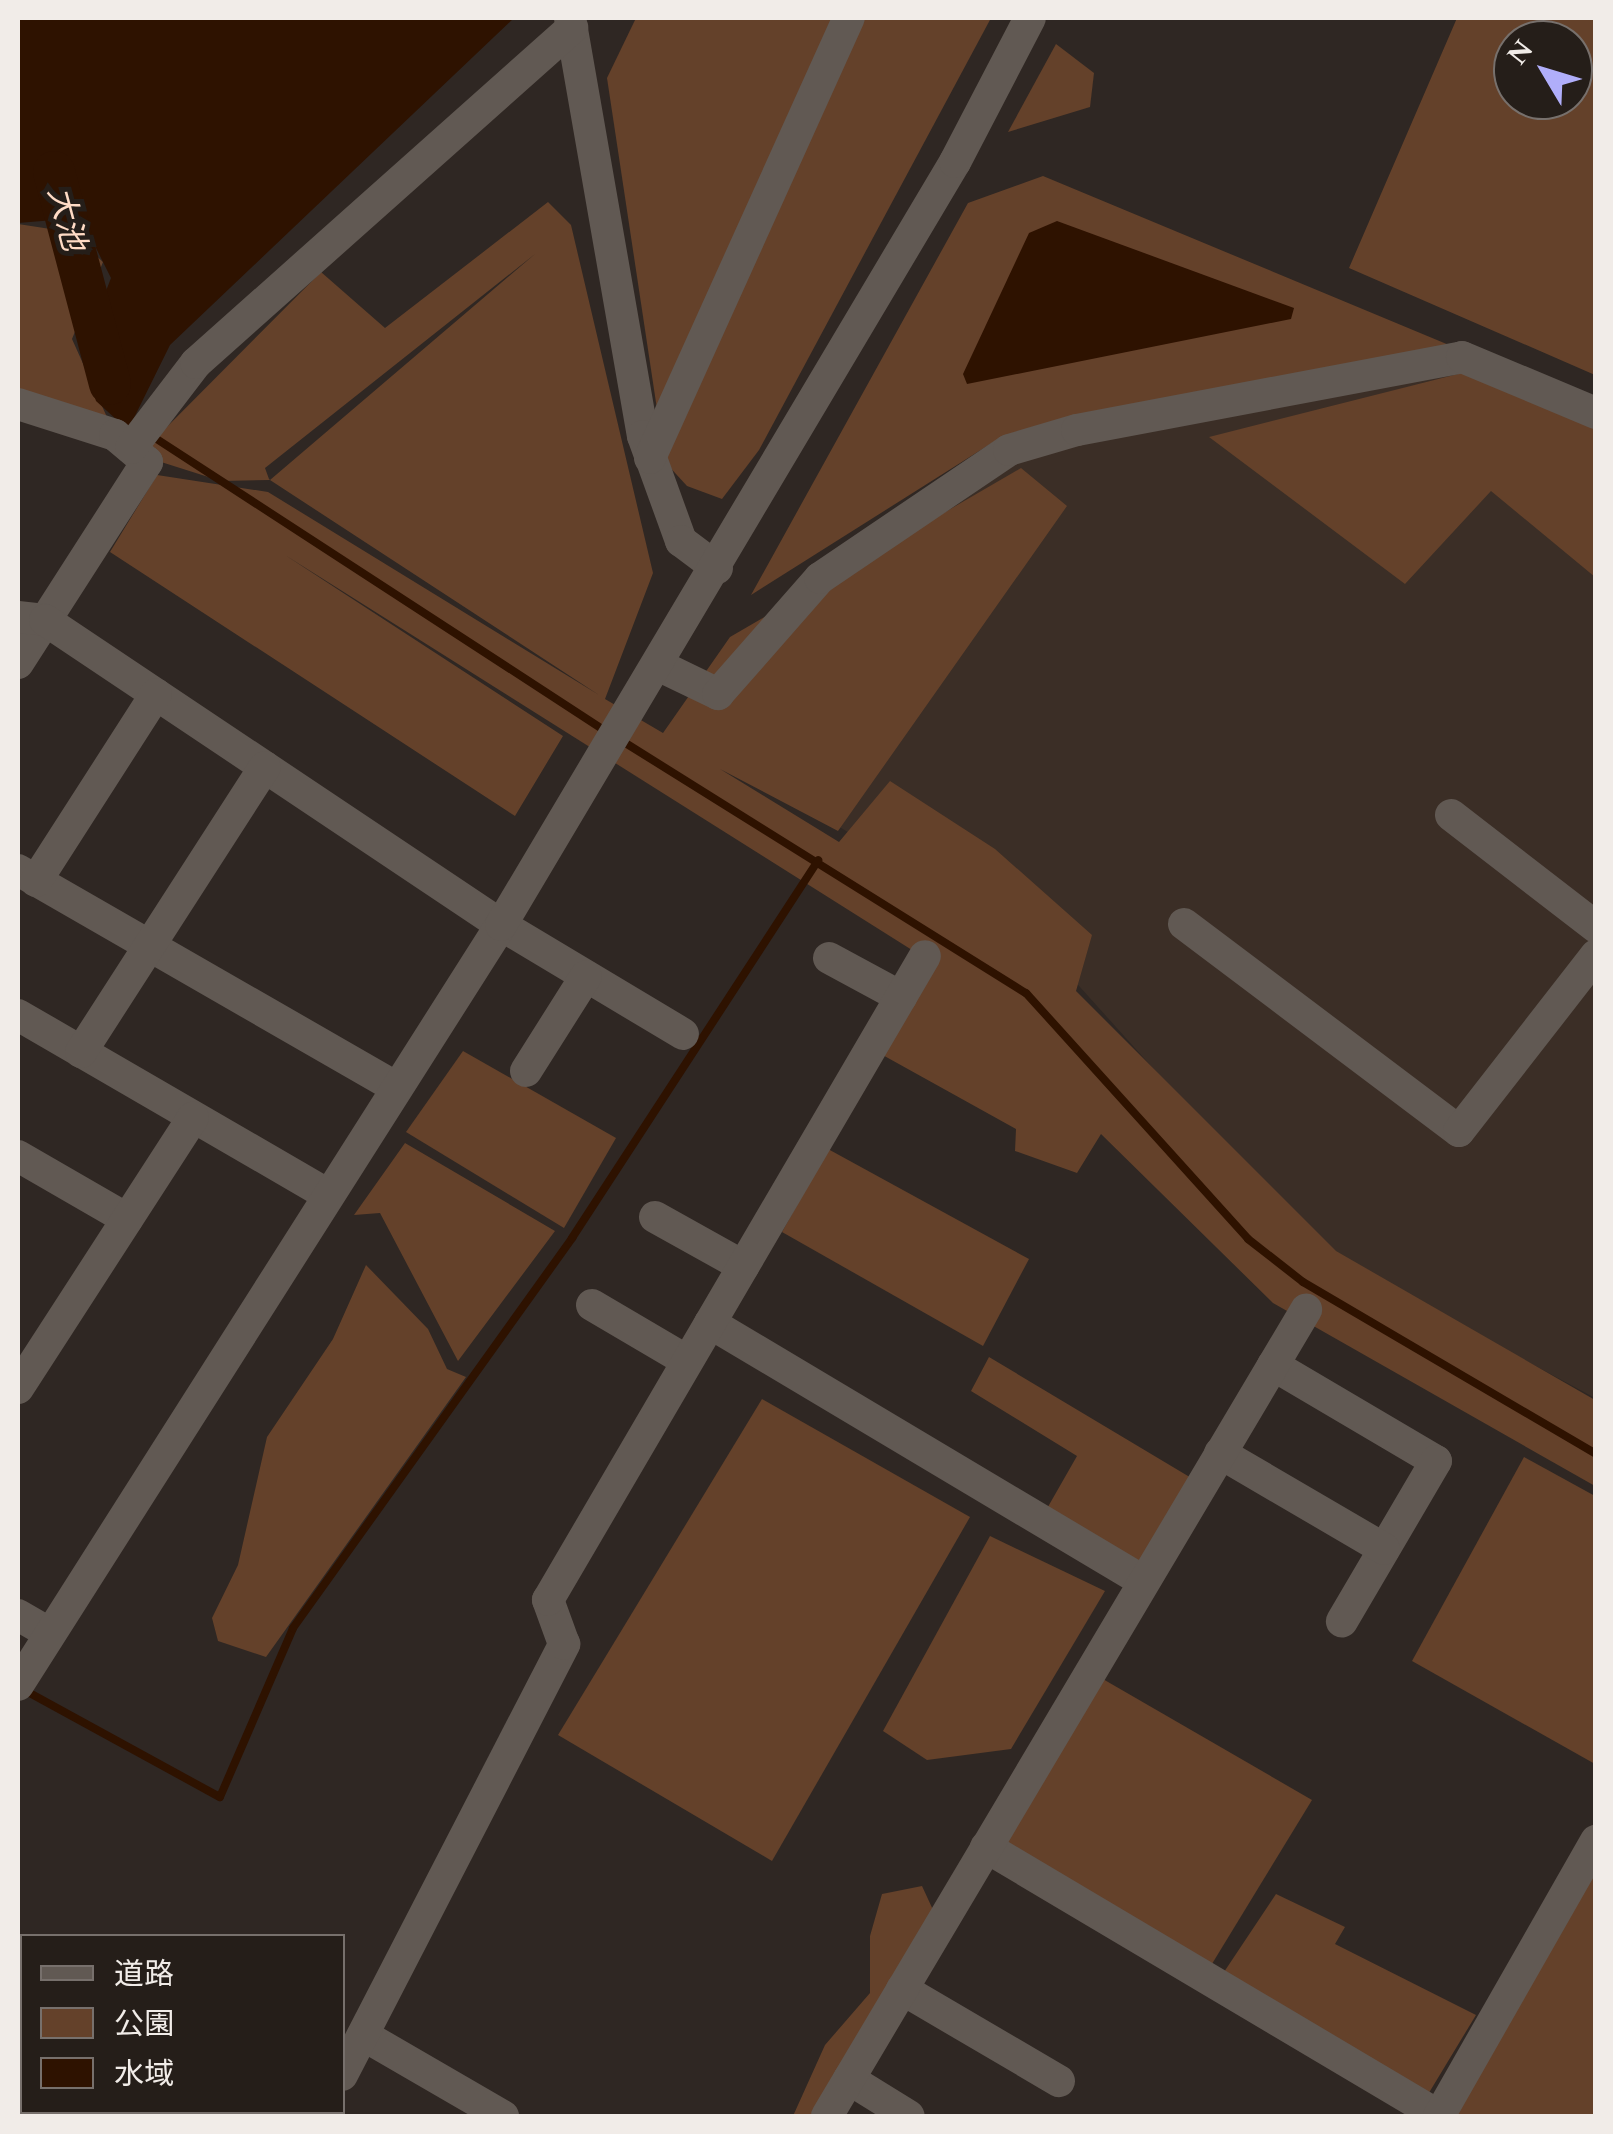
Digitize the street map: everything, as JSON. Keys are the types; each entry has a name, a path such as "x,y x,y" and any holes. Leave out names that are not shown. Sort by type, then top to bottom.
{"street":[{"path":"650,458 848,18"},
{"path":"18,1684 326,1194 501,925 717,568 1030,18"},
{"path":"571,23 650,458 681,541 717,568"},
{"path":"131,448 196,363 571,23"},
{"path":"658,666 718,694 820,578 1010,450 1077,430 1462,357 1596,413"},
{"path":"18,404 131,448 147,462 32,618 18,663"},
{"path":"32,618 156,694 501,925 683,1034"},
{"path":"156,694 27,876 395,1087"},
{"path":"81,1052 265,767"},
{"path":"1451,816 1596,927"},
{"path":"1184,924 1459,1131 1596,955"},
{"path":"345,2070 564,1644 548,1600 924,956"},
{"path":"829,958 900,997"},
{"path":"526,1072 586,976"},
{"path":"18,1015 326,1194"},
{"path":"18,1388 193,1118"},
{"path":"18,1156 127,1219"},
{"path":"655,1217 743,1266"},
{"path":"592,1305 688,1361"},
{"path":"827,2116 1306,1310"},
{"path":"710,1323 1143,1581"},
{"path":"1274,1365 1436,1461 1342,1621"},
{"path":"1220,1452 1384,1549"},
{"path":"18,1615 48,1632"},
{"path":"986,1847 1439,2116 1596,1841"},
{"path":"902,1988 1060,2081"},
{"path":"363,2036 503,2116"},
{"path":"849,2080 910,2116"}],"shaded area":[{"path":"1452,362 1596,458 1595,1398 1340,1261 1268,1196 1053,957 700,742 807,608 1051,440"}],"green space":[{"path":"636,18 991,18 759,450 722,499 687,486 665,462 607,78"},
{"path":"1457,18 1595,18 1595,375 1349,268"},
{"path":"1056,44 1094,73 1090,107 1008,132"},
{"path":"1043,176 1449,345 995,441 751,595 968,203"},
{"path":"548,202 571,225 653,573 605,699 663,733 730,637 1021,468 1067,506 838,831 720,769 839,842 890,781 995,849 1092,935 1076,991 1336,1251 1595,1400 1595,1486 1273,1303 1101,1134 1077,1173 1015,1151 1016,1129 870,1048 931,962 285,555 563,736 515,816 110,552 157,475 268,492 599,695 270,480 221,481 139,455 321,272 385,328","holes":["535,254 270,480 265,468"]},
{"path":"18,224 70,232 103,262 72,339 115,435 18,401"},
{"path":"1466,372 1595,426 1595,577 1491,491 1405,584 1209,437"},
{"path":"463,1051 616,1138 564,1228 406,1132"},
{"path":"405,1143 555,1231 458,1361 380,1213 354,1215"},
{"path":"828,1149 1029,1259 983,1346 782,1232"},
{"path":"366,1265 428,1329 447,1369 466,1377 266,1657 218,1641 212,1618 238,1565 267,1437 333,1339"},
{"path":"989,1357 1193,1479 1140,1572 1041,1519 1077,1456 971,1391"},
{"path":"762,1399 970,1517 772,1861 558,1735"},
{"path":"1524,1457 1595,1496 1595,1764 1412,1661"},
{"path":"990,1536 1105,1591 1011,1749 927,1760 883,1731"},
{"path":"1089,1671 1312,1800 1204,1977 986,1847"},
{"path":"1595,1848 1595,2116 1456,2116"},
{"path":"922,1886 940,1925 827,2116 793,2116 825,2045 870,1993 870,1936 882,1894"},
{"path":"1276,1894 1345,1927 1335,1944 1476,2015 1421,2106 1216,1984"}],"water":[{"path":"18,18 514,18 170,345 128,430 96,401 82,353 111,278 94,244 54,220 18,223"},
{"path":"1057,221 1294,308 1291,319 967,384 963,374 1029,233"}],"waterway":[{"name":"大池","path":"54,172 110,384"},
{"path":"149,434 607,732"},
{"path":"619,739 1026,993 1248,1239 1303,1282 1596,1454"},
{"path":"26,1691 220,1797 293,1628 572,1238 818,860"}]}
